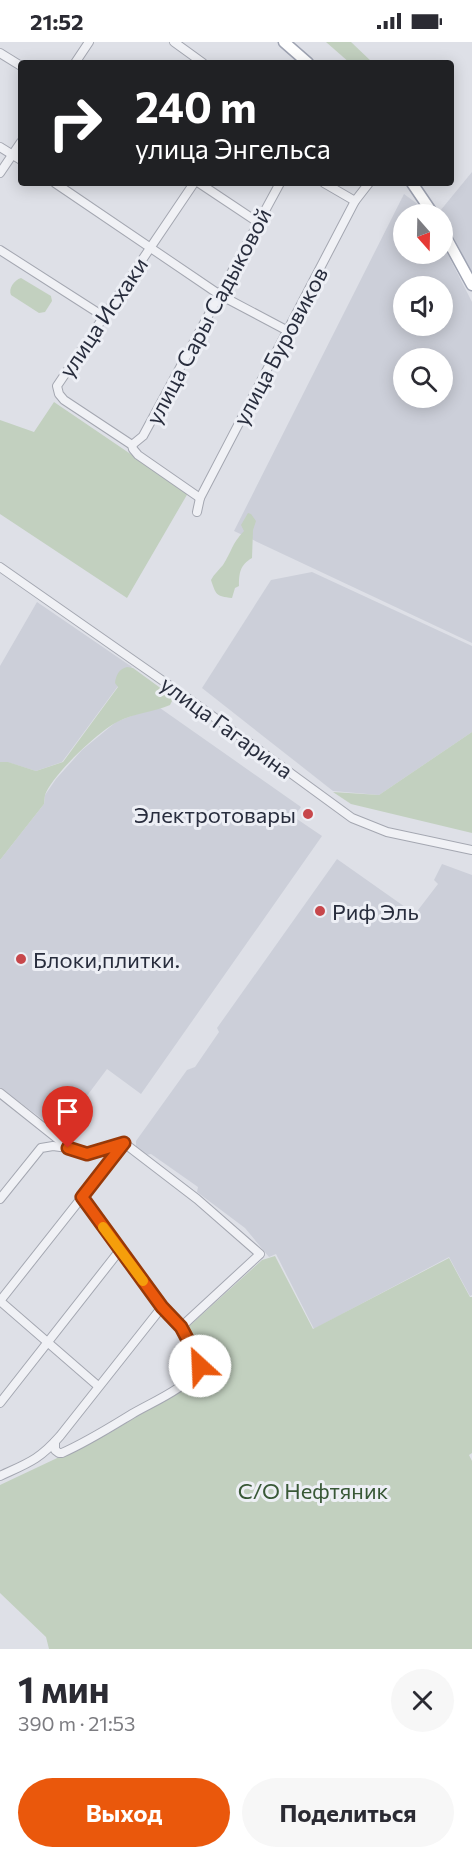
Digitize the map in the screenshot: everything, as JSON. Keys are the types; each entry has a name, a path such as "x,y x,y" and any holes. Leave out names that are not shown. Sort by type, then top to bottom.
{"main road":[{"path":"284,42 305,60"},
{"path":"414,186 426,204"},
{"path":"453,250 472,285"}],"street":[{"path":"77,60 89,42"},
{"path":"174,42 200,60"},
{"path":"0,53 18,64"},
{"path":"0,173 18,146"},
{"path":"0,147 18,158"},
{"path":"59,186 220,295 288,331"},
{"name":"улица Исхаки","path":"192,186 103,316 57,386 57,391 64,400 132,445 138,456 200,498"},
{"path":"204,186 259,223"},
{"name":"улица Сары Садыковой","path":"132,445 143,436 278,186"},
{"path":"329,186 356,201"},
{"name":"улица Буровиков","path":"197,512 200,498 356,201 367,186"},
{"path":"0,250 103,316"},
{"name":"улица Гагарина","path":"0,567 196,704 352,818 387,832 472,850"},
{"path":"0,1093 68,1148"},
{"path":"0,1199 41,1148 53,1146 87,1154 124,1143"},
{"path":"98,1386 0,1301 124,1143"},
{"path":"124,1143 197,1198 260,1254 181,1327"},
{"path":"55,1442 55,1450 62,1453 93,1438 172,1391 194,1374 200,1366 181,1327 162,1307 82,1197"},
{"path":"0,1403 120,1250"},
{"path":"0,1476 37,1458 55,1442 162,1307"}],"shaded area":[{"path":"472,172 472,273 453,236 453,204 446,204"},
{"path":"404,194 418,204 399,204"},
{"path":"393,216 393,264 453,264 472,302 472,643 234,531"},
{"path":"312,572 472,646 472,732 379,795 333,791 202,688 271,580"},
{"path":"37,602 132,667 62,762 36,771 0,762 0,666"},
{"path":"160,708 301,807 294,817 322,836 141,1094 107,1069 60,1132 0,1088 0,860 44,804 45,795 56,779 82,750 116,722"},
{"path":"337,859 415,914 438,884 434,880 442,864 472,875 472,1295 470,1296 449,1257 314,1329 276,1254 269,1257 245,1228 197,1192 198,1187 151,1154 146,1155 136,1147 136,1141 187,1070 195,1067 219,1032 217,1028"}],"green space":[{"path":"326,42 351,42 370,60 347,60"},
{"path":"21,278 51,296 52,301 45,312 39,313 11,295 12,285"},
{"path":"54,402 188,493 127,598 0,514 0,420 34,432"},
{"path":"248,513 256,521 253,530 252,558 240,573 239,586 235,588 232,598 217,594 211,580 244,531 241,525"},
{"path":"127,667 133,668 170,695 172,701 170,705 117,722 88,744 49,787 44,804 0,860 0,762 8,762 36,771 63,762 118,687 115,683 118,673"},
{"path":"472,732 472,833 351,804 333,792 379,795"},
{"name":"С/О Нефтяник","path":"275,1256 313,1329 449,1258 472,1297 472,1453 469,1455 472,1461 472,1649 49,1649 46,1637 0,1593 0,1485 108,1434 196,1381 203,1374 207,1365 186,1329 262,1260"}],"slow traffic":[{"path":"103,1227 143,1281"}],"place":[{"name":"Электротовары","path":"308,814"},
{"name":"Риф Эль","path":"320,911"},
{"name":"Блоки,плитки.","path":"21,959"}],"route":[{"path":"68,1148 87,1154 124,1143 82,1197 162,1307 181,1327 200,1366"}]}
